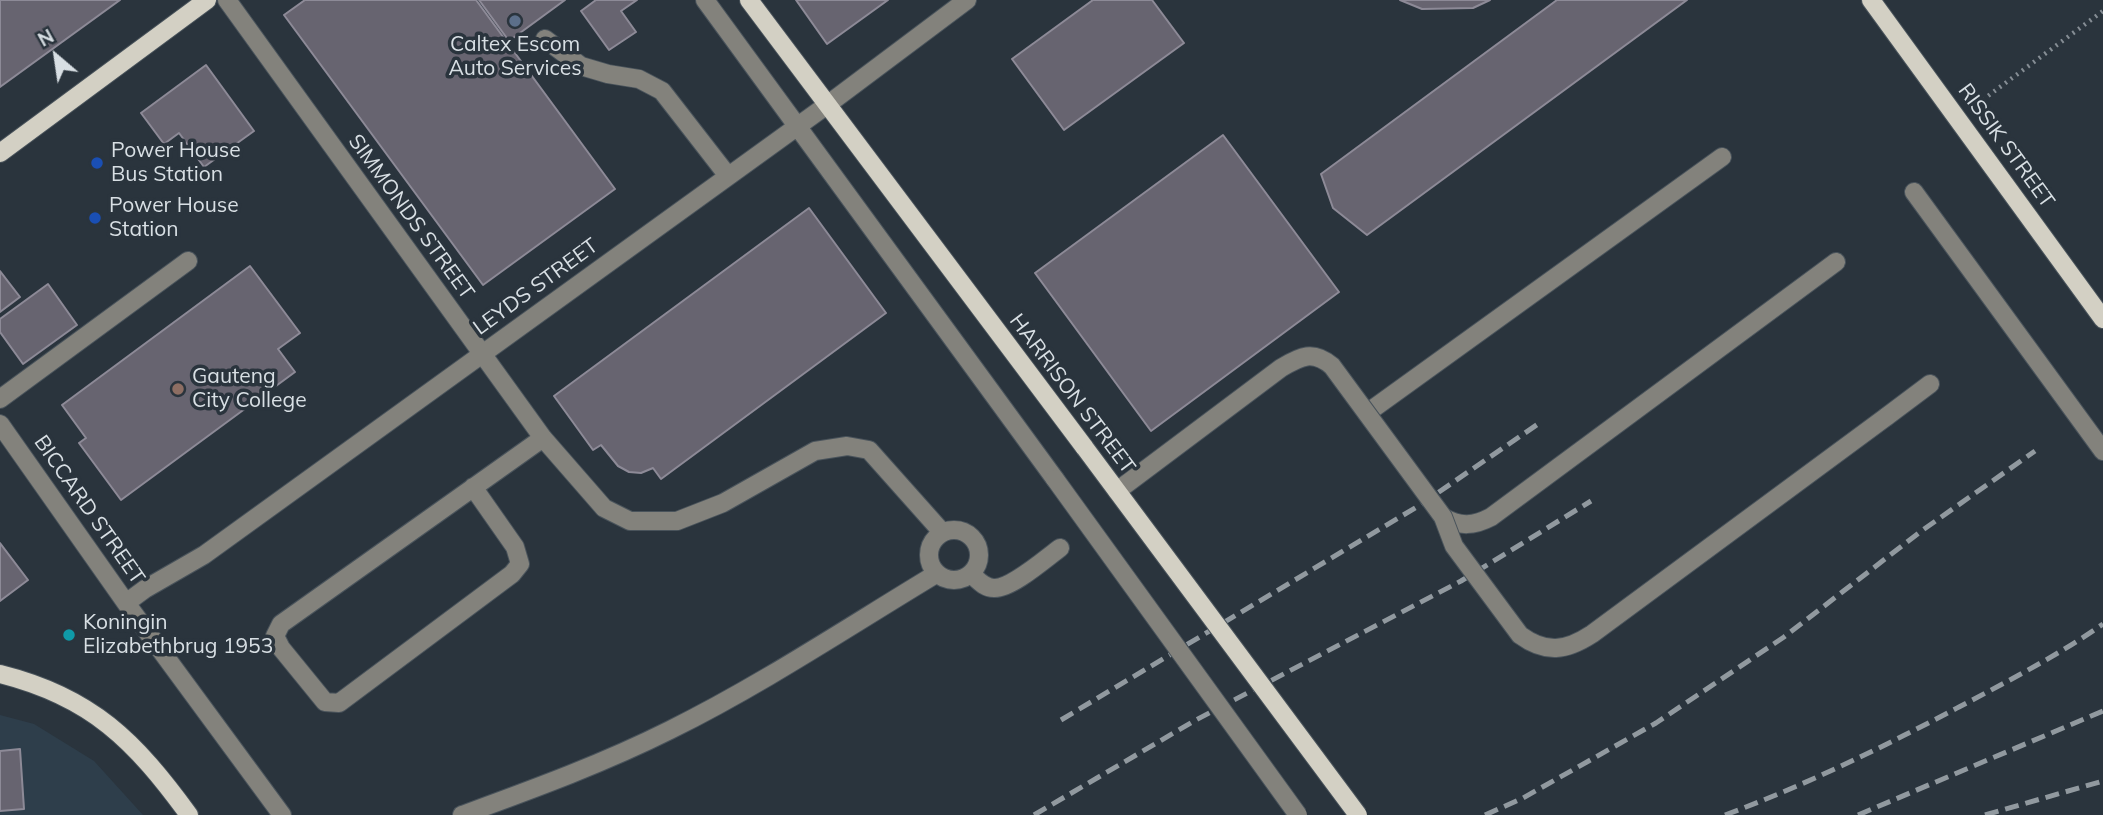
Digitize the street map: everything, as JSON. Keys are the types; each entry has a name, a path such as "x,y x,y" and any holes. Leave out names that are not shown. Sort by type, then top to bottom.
{"main road":[{"path":"0,153 207,0"},
{"name":"HARRISON STREET","path":"750,0 1358,815"},
{"name":"RISSIK STREET","path":"1871,0 2103,319"},
{"path":"0,674 48,689 101,718 142,753 189,815"}],"street":[{"name":"SIMMONDS STREET","path":"227,0 481,355 543,438 604,509 630,521 677,521 723,503 815,451 847,446 869,450 942,532"},
{"path":"705,0 1298,815"},
{"name":"LEYDS STREET","path":"126,603 204,555 797,127 960,2"},
{"path":"545,39 581,66 639,79 662,91 728,176"},
{"path":"1367,412 1716,162"},
{"path":"1914,192 2103,451"},
{"path":"0,399 188,261"},
{"path":"1443,517 1464,525 1479,524 1491,517 1836,261"},
{"path":"1117,491 1296,359 1308,356 1323,358 1367,412 1443,517 1454,546 1520,635 1545,649 1561,648 1579,643 1592,634 1930,384"},
{"name":"BICCARD STREET","path":"0,424 126,603 282,815"},
{"path":"473,488 516,547 520,564 512,574 339,703 325,702 281,648 275,636 281,624 543,438"},
{"path":"954,529 966,532 975,540 979,552 978,564 971,574 960,580 947,580 936,574 930,564 928,552 933,540 942,532 954,529"},
{"path":"971,574 985,586 995,589 1007,586 1060,548"},
{"path":"462,815 575,774 670,730 936,574"}],"path":[{"path":"1958,118 2103,11"}],"shaded area":[{"path":"0,715 34,724 94,761 143,815 0,815"}],"building":[{"path":"0,0 120,0 0,87"},
{"path":"305,0 476,0 615,189 483,285 284,15"},
{"name":"Caltex Escom Auto Services","path":"479,0 565,0 509,41"},
{"path":"596,0 637,0 621,11 636,32 609,50 581,11"},
{"path":"796,0 888,0 827,44"},
{"path":"1093,0 1152,0 1184,43 1064,130 1012,59"},
{"path":"1400,0 1490,0 1473,8 1422,9"},
{"path":"1557,0 1687,0 1367,235 1333,208 1321,174"},
{"path":"206,65 254,131 204,167 179,133 164,144 141,113"},
{"path":"1223,135 1339,292 1151,431 1035,273"},
{"path":"809,208 886,313 661,479 653,468 641,473 629,472 618,466 601,445 593,450 554,396"},
{"name":"Gauteng City College","path":"250,266 300,333 278,349 295,372 121,500 79,443 86,438 62,405"},
{"path":"0,271 20,297 0,312"},
{"path":"48,284 77,325 23,364 0,332 0,319"},
{"path":"0,543 28,580 0,601"},
{"path":"20,749 24,809 0,811 0,751"}],"railway":[{"path":"1061,720 1420,505 1538,424"},
{"path":"1485,815 1523,798 1656,723 1784,637 1920,532 2035,451"},
{"path":"1034,815 1194,721 1461,581 1591,501"},
{"path":"1725,815 1815,778 1902,737 2032,668 2103,624"},
{"path":"1858,815 2103,711"},
{"path":"1985,815 2103,781"}],"place":[{"name":"Caltex Escom Auto Services","path":"515,21"},
{"name":"Power House Bus Station","path":"97,163"},
{"name":"Power House Station","path":"95,218"},
{"name":"Gauteng City College","path":"178,389"},
{"name":"Koningin Elizabethbrug 1953","path":"69,635"}]}
